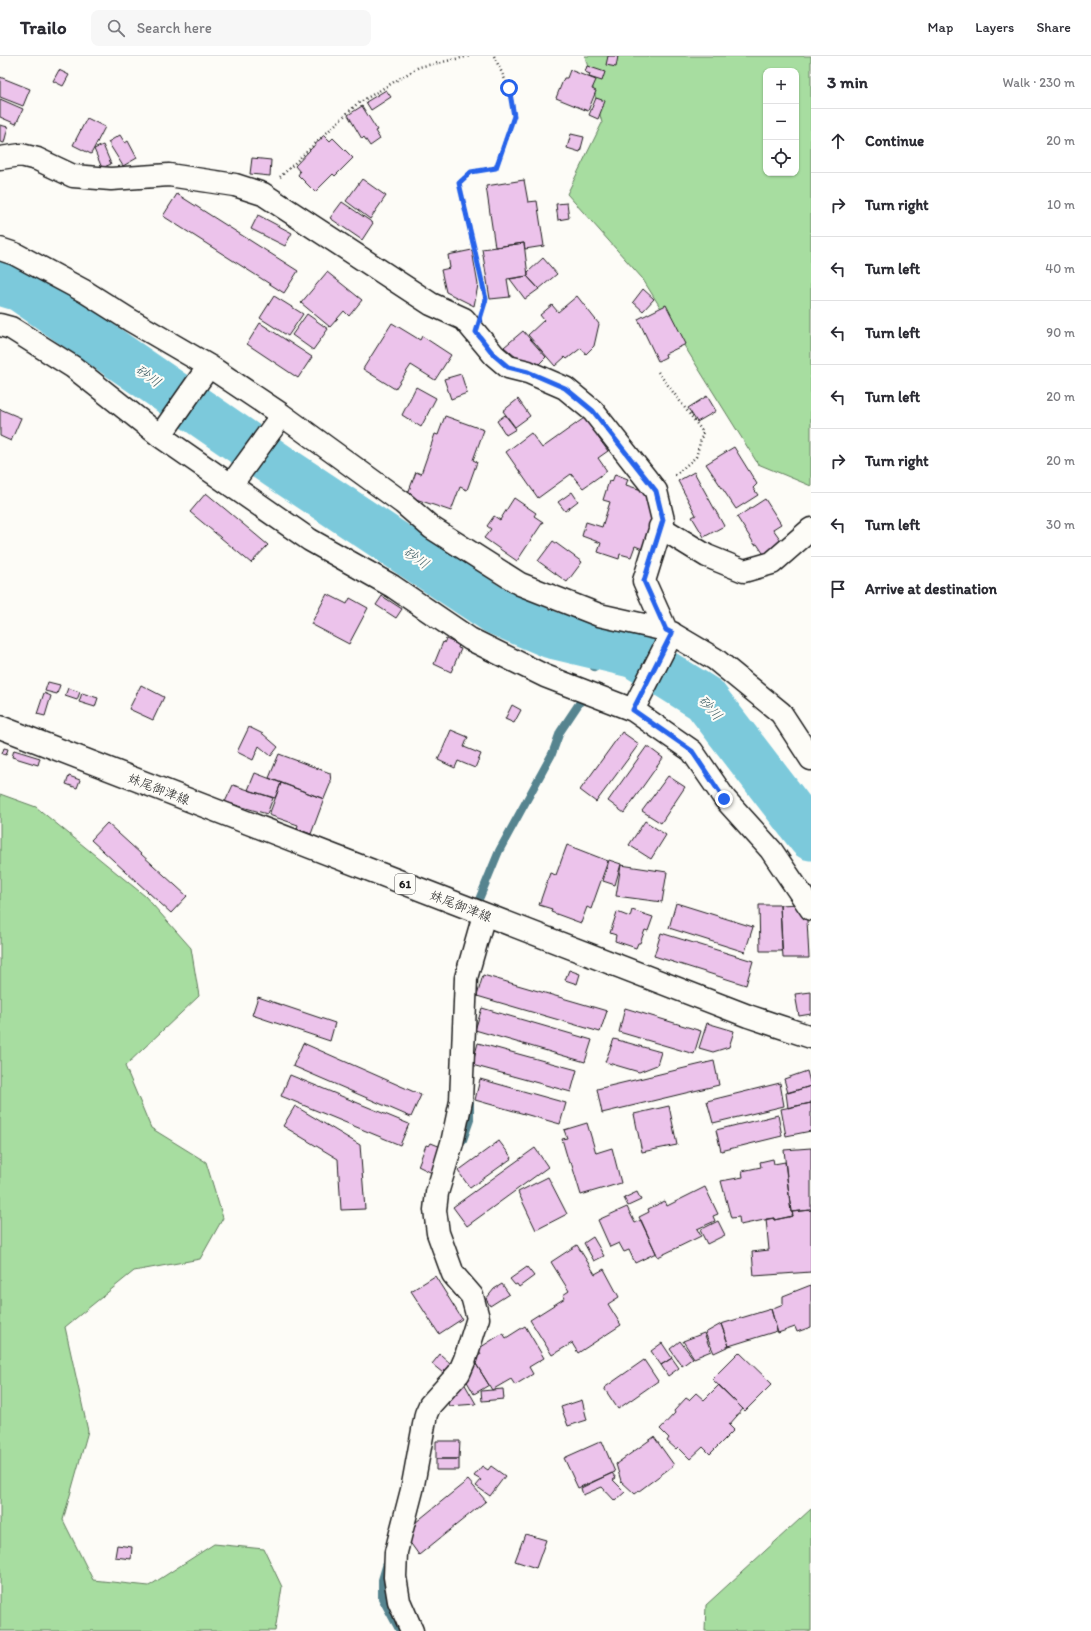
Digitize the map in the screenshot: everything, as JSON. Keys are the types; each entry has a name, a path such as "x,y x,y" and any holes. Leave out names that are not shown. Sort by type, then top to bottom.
{"street":[{"path":"0,158 21,155 37,159 73,176 111,179 170,175 235,185 262,194 431,304 464,319 494,355 508,367 528,372 565,388 593,411 656,491 663,520 644,581 669,631"},
{"path":"0,249 15,254 84,290 130,320 209,366 282,415 403,503 432,528 520,584 599,615 669,631 715,659 781,713 811,759"},
{"path":"0,325 10,328 73,366 160,436 310,540 392,586 470,639 545,676 633,710 692,751 724,799 772,850 811,909"},
{"path":"160,436 209,366"},
{"path":"231,485 282,415"},
{"path":"660,527 707,556 744,571 772,563 811,529"},
{"path":"633,710 669,631"},
{"name":"妹尾御津線","path":"0,728 748,1016 811,1037"},
{"path":"412,1631 399,1602 395,1576 396,1552 412,1490 426,1414 430,1405 459,1373 478,1318 472,1296 453,1274 438,1233 435,1210 437,1194 452,1143 462,1101 466,978 484,915"}],"path":[{"path":"262,194 305,151 357,104 419,67 470,56"},
{"path":"476,332 486,299 459,183 471,172 496,168 514,116 509,88 494,56"},
{"path":"656,491 696,457 703,432 658,372"}],"green space":[{"path":"585,56 811,56 811,486 758,464 642,278 567,194 602,123"},
{"path":"0,794 36,807 145,896 191,948 199,996 125,1066 151,1128 206,1162 223,1218 200,1259 134,1271 65,1327 88,1431 63,1520 93,1580 149,1586 214,1544 264,1549 282,1587 275,1631 0,1631"},
{"path":"811,1509 811,1631 705,1631 706,1605"}],"building":[{"path":"608,56 618,56 616,67 606,65"},
{"path":"587,66 605,72 602,81 589,77 590,74 585,72"},
{"path":"59,70 69,75 63,86 53,81"},
{"path":"570,70 596,80 592,89 596,91 588,111 556,98 564,78 567,78"},
{"path":"0,77 30,89 23,106 0,97"},
{"path":"386,90 391,97 371,110 366,102"},
{"path":"596,98 605,101 598,119 589,115"},
{"path":"0,99 23,109 16,124 0,117"},
{"path":"362,106 377,130 375,131 380,139 370,146 364,137 362,139 348,115"},
{"path":"87,118 105,127 91,154 73,145"},
{"path":"0,125 8,127 4,143 0,142"},
{"path":"571,134 584,137 580,152 567,148"},
{"path":"120,135 125,143 128,141 137,158 123,166 108,142"},
{"path":"324,135 330,141 333,138 353,158 335,176 333,174 315,192 298,175 300,172 295,166"},
{"path":"103,145 111,164 102,168 94,149"},
{"path":"252,158 271,160 270,176 250,174"},
{"path":"362,179 386,196 370,219 346,201"},
{"path":"524,180 528,202 537,201 544,246 525,249 524,243 495,247 486,186"},
{"path":"177,194 298,271 284,293 163,216"},
{"path":"342,202 373,223 362,240 330,218"},
{"path":"567,203 569,218 558,220 556,204"},
{"path":"258,215 292,233 285,246 251,229"},
{"path":"524,243 528,276 507,279 510,297 490,299 482,249"},
{"path":"472,250 478,285 474,306 446,292 441,270 450,268 448,255"},
{"path":"543,258 557,274 539,289 527,276 528,272"},
{"path":"327,272 362,300 349,316 344,311 330,327 301,303"},
{"path":"527,276 539,289 525,299 510,279"},
{"path":"643,289 654,299 643,311 633,302"},
{"path":"274,296 303,314 288,336 260,318"},
{"path":"577,296 599,324 594,346 586,354 581,348 567,359 565,357 555,366 528,335 544,320 540,315 552,305 558,312"},
{"path":"666,305 686,344 665,354 666,357 658,361 638,319"},
{"path":"307,314 328,329 313,350 292,335"},
{"path":"260,323 312,357 298,378 247,344"},
{"path":"392,323 420,340 422,336 451,355 435,380 411,365 395,389 363,369"},
{"path":"523,331 546,357 539,364 517,358 504,347"},
{"path":"461,374 467,393 451,399 444,379"},
{"path":"416,387 436,398 421,427 402,415"},
{"path":"707,396 716,411 697,422 688,408"},
{"path":"518,399 530,416 515,427 503,411"},
{"path":"0,409 21,418 11,441 0,436"},
{"path":"505,415 516,429 506,435 497,421"},
{"path":"445,416 484,430 473,460 477,462 467,490 460,487 451,511 407,496 416,472 421,474 435,434 438,435"},
{"path":"587,416 600,434 597,436 608,451 598,458 607,471 583,488 571,474 538,498 506,452 531,433 542,448"},
{"path":"734,447 757,484 753,488 758,495 736,509 706,464"},
{"path":"694,472 724,526 704,537 692,517 696,515 678,481"},
{"path":"615,474 628,479 626,485 648,492 656,509 645,550 635,546 631,557 620,554 619,559 598,552 601,543 582,536 586,522 602,527 610,502 603,500 609,481 612,482"},
{"path":"572,492 578,501 565,511 558,502"},
{"path":"206,493 268,545 251,563 190,512"},
{"path":"514,498 536,513 534,516 543,522 517,561 484,538 491,529 487,526 494,516 500,520"},
{"path":"765,499 781,524 773,529 783,543 765,556 757,544 755,545 737,517"},
{"path":"553,541 582,562 567,582 538,561"},
{"path":"327,594 347,604 350,598 368,608 349,644 311,624"},
{"path":"382,596 402,609 396,618 376,605"},
{"path":"446,639 459,645 458,648 461,649 451,672 434,664 443,642 444,643"},
{"path":"48,682 60,685 57,694 45,691"},
{"path":"141,685 164,697 153,720 129,709"},
{"path":"68,688 80,692 77,700 65,696"},
{"path":"44,693 51,696 45,716 37,714"},
{"path":"82,693 98,698 95,707 79,702"},
{"path":"512,705 521,710 514,723 505,719"},
{"path":"249,727 263,734 278,747 271,756 259,746 253,760 237,752"},
{"path":"451,730 468,737 464,747 481,754 475,768 458,761 455,768 438,760"},
{"path":"622,732 639,744 596,802 580,790"},
{"path":"647,746 663,758 624,813 608,801"},
{"path":"4,748 8,749 6,755 2,754"},
{"path":"14,750 40,758 38,765 12,757"},
{"path":"279,754 330,773 331,782 324,799 269,778"},
{"path":"255,773 281,783 275,798 248,790"},
{"path":"69,776 80,780 77,788 66,784"},
{"path":"668,776 685,787 661,823 642,811"},
{"path":"281,783 324,799 311,834 297,829 298,825 269,815"},
{"path":"233,785 273,798 267,814 225,802"},
{"path":"645,821 666,835 651,859 629,845"},
{"path":"107,823 187,896 171,913 91,840"},
{"path":"567,845 608,861 591,909 587,907 581,923 551,912 552,909 539,905 550,873 556,875"},
{"path":"609,860 621,864 615,885 603,881"},
{"path":"621,865 667,872 662,902 616,896"},
{"path":"676,903 753,927 745,952 669,928"},
{"path":"799,904 807,920 809,958 783,958 780,905"},
{"path":"759,905 780,905 782,951 760,951"},
{"path":"632,910 653,917 648,931 645,930 640,943 638,943 636,948 615,941 616,935 610,933 617,912 630,917"},
{"path":"661,933 753,961 746,985 654,956"},
{"path":"569,970 580,974 577,984 565,980"},
{"path":"483,975 607,1011 600,1032 477,996"},
{"path":"811,992 811,1014 799,1016 795,994"},
{"path":"258,997 335,1023 330,1041 252,1015"},
{"path":"482,1008 592,1040 585,1062 475,1030"},
{"path":"625,1008 701,1031 694,1054 619,1032"},
{"path":"707,1023 734,1031 729,1047 713,1052 699,1048"},
{"path":"614,1039 661,1052 657,1065 639,1072 605,1062"},
{"path":"303,1043 421,1095 411,1117 293,1066"},
{"path":"478,1043 577,1070 571,1092 472,1065"},
{"path":"714,1061 719,1085 602,1113 597,1089"},
{"path":"807,1071 811,1086 788,1093 784,1079"},
{"path":"290,1075 409,1124 400,1145 281,1096"},
{"path":"480,1079 566,1103 560,1124 475,1100"},
{"path":"780,1083 784,1106 713,1123 707,1101"},
{"path":"811,1086 811,1103 788,1108 786,1093"},
{"path":"811,1103 811,1131 786,1136 781,1109"},
{"path":"295,1106 360,1145 365,1209 341,1210 338,1159 283,1126"},
{"path":"669,1106 677,1145 642,1152 634,1114"},
{"path":"778,1115 782,1136 721,1151 716,1130"},
{"path":"587,1123 596,1153 612,1148 621,1183 581,1195 562,1139 567,1138 564,1130"},
{"path":"499,1141 512,1158 470,1188 458,1171"},
{"path":"431,1143 441,1147 434,1174 418,1166 426,1145 429,1146"},
{"path":"535,1148 548,1167 467,1226 453,1207"},
{"path":"811,1148 811,1210 791,1212 784,1150"},
{"path":"773,1159 774,1164 785,1162 791,1212 793,1216 774,1220 774,1218 740,1225 739,1217 731,1218 721,1181 743,1177 742,1171 761,1167 760,1162"},
{"path":"548,1177 567,1214 536,1230 518,1192"},
{"path":"705,1187 718,1214 713,1216 715,1221 697,1229 701,1236 658,1257 639,1217 649,1212 648,1209 665,1201 667,1206"},
{"path":"637,1192 641,1200 628,1206 624,1198"},
{"path":"627,1207 635,1223 641,1220 656,1253 635,1263 629,1250 624,1252 619,1243 610,1247 598,1220"},
{"path":"811,1210 811,1272 754,1276 752,1252 769,1250 766,1219 774,1218 774,1220 793,1216 792,1212"},
{"path":"718,1221 725,1235 707,1244 700,1230"},
{"path":"593,1237 604,1256 594,1261 584,1243"},
{"path":"577,1245 595,1274 604,1269 619,1297 608,1304 621,1325 578,1353 572,1343 552,1355 530,1320 565,1298 563,1295 569,1291 551,1262"},
{"path":"527,1267 534,1276 519,1287 517,1284 515,1285 510,1279"},
{"path":"435,1276 462,1319 439,1334 411,1291"},
{"path":"502,1284 509,1294 490,1306 486,1299 494,1289"},
{"path":"811,1285 811,1327 797,1332 795,1327 778,1333 771,1309 783,1304 783,1296"},
{"path":"771,1309 777,1331 729,1346 721,1324"},
{"path":"721,1324 729,1346 714,1353 705,1333"},
{"path":"525,1326 544,1358 529,1367 533,1374 515,1385 511,1379 492,1390 473,1359 481,1354 478,1349 503,1333 506,1338"},
{"path":"704,1333 711,1351 694,1358 683,1341"},
{"path":"680,1341 693,1358 682,1366 670,1349"},
{"path":"662,1343 672,1358 661,1365 651,1351"},
{"path":"739,1352 772,1384 745,1411 712,1379"},
{"path":"440,1354 451,1364 443,1373 432,1364"},
{"path":"672,1358 679,1368 668,1376 661,1365"},
{"path":"644,1360 658,1381 618,1409 604,1388"},
{"path":"476,1364 489,1385 474,1394 465,1378"},
{"path":"464,1383 476,1404 449,1406 448,1398"},
{"path":"719,1385 743,1409 729,1425 734,1430 710,1454 703,1447 690,1459 678,1447 676,1449 667,1441 669,1438 660,1429 675,1413 674,1411 686,1398 689,1400 696,1393 704,1400"},
{"path":"503,1389 504,1399 482,1401 481,1391"},
{"path":"582,1400 587,1420 568,1426 561,1407"},
{"path":"654,1437 674,1465 635,1494 621,1481 616,1464"},
{"path":"436,1441 460,1441 459,1459 436,1459"},
{"path":"602,1441 615,1472 578,1488 564,1458"},
{"path":"436,1459 459,1459 459,1470 436,1470"},
{"path":"482,1466 488,1470 491,1466 505,1476 490,1496 476,1486 481,1480 474,1476"},
{"path":"612,1473 616,1478 613,1480 625,1492 615,1501 602,1487 583,1495 581,1488"},
{"path":"468,1480 486,1501 419,1555 409,1541 410,1527"},
{"path":"525,1534 546,1540 536,1568 515,1561"},
{"path":"117,1545 132,1547 131,1559 115,1557"}],"waterway":[{"name":"砂川","path":"0,282 20,288 279,467 497,612 551,635 635,655 705,699 811,837"},
{"path":"594,667 602,647"},
{"path":"480,897 499,851 552,754 560,732 580,702"},
{"path":"463,1140 470,1120 470,1103"},
{"path":"387,1563 382,1580 382,1598 400,1631"}],"route":[{"path":"509,88 514,116 496,168 471,172 459,183 486,299 476,332 494,355 508,367 528,372 565,388 593,411 656,491 663,520 644,581 666,630 672,633 633,710 692,751 724,799"}]}
